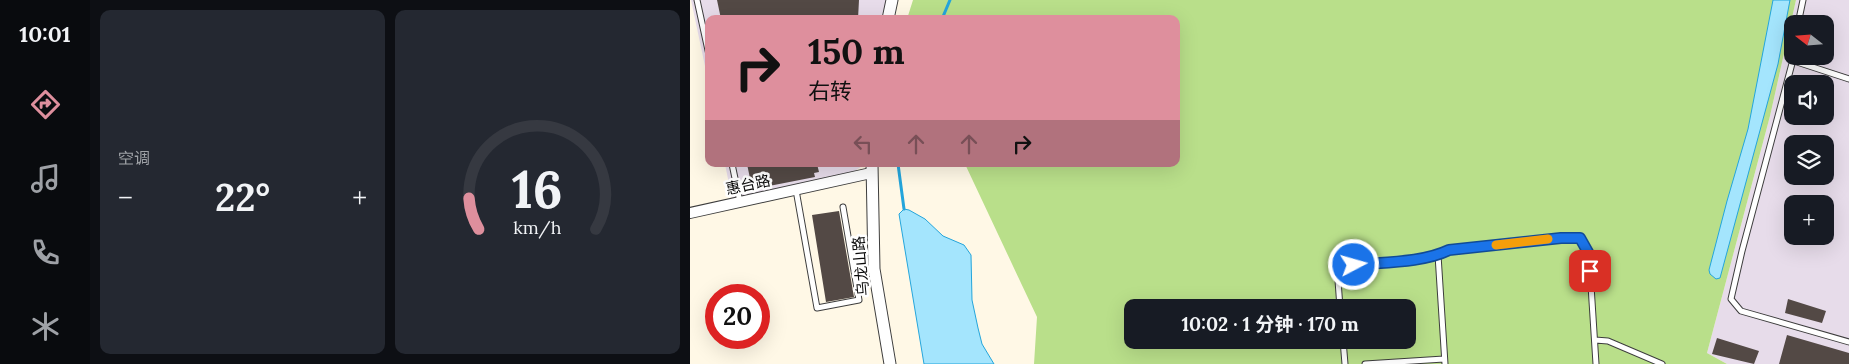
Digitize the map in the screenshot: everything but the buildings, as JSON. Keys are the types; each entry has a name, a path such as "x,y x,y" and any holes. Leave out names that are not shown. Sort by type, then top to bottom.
{"street":[{"path":"889,15 892,0"},
{"name":"惠台路","path":"690,213 796,190 872,168"},
{"name":"乌龙山路","path":"872,168 874,269 890,364"}],"lane":[{"path":"697,0 705,37"},
{"path":"1800,15 1803,0"},
{"path":"1792,65 1742,251 1731,299 1741,310 1849,342"},
{"path":"1811,65 1849,78"},
{"path":"733,167 740,202"},
{"path":"796,190 817,308 859,300 844,207"},
{"path":"1339,299 1337,266 1438,255 1449,250 1561,238 1580,238 1589,254 1596,364"},
{"path":"1365,364 1445,362 1438,255"},
{"path":"1595,340 1608,341 1662,364"},
{"path":"1344,349 1345,364"}],"shaded area":[{"path":"691,0 887,0 882,15 705,15 705,66"},
{"path":"1796,0 1849,0 1849,364 1727,364 1707,353 1770,116 1784,54 1784,65 1834,65 1834,15 1793,15"},
{"path":"726,167 861,167 852,173 732,199"}],"green space":[{"path":"913,0 1796,0 1793,15 1784,15 1784,54 1770,116 1707,353 1727,364 1034,364 1037,317 966,167 1180,167 1180,15 908,15"}],"water":[{"path":"1773,0 1790,0 1787,15 1784,15 1784,32 1778,64 1720,278 1716,279 1710,274 1709,270 1748,129"},
{"path":"904,209 925,219 943,236 964,245 971,255 972,300 982,344 994,364 924,364 899,214"}],"waterway":[{"path":"944,15 950,0"},
{"path":"898,167 904,209"}],"slow traffic":[{"path":"1496,245 1548,239"}],"route":[{"path":"1354,265 1420,258 1438,255 1449,250 1561,238 1580,238 1589,254 1590,271"}]}
